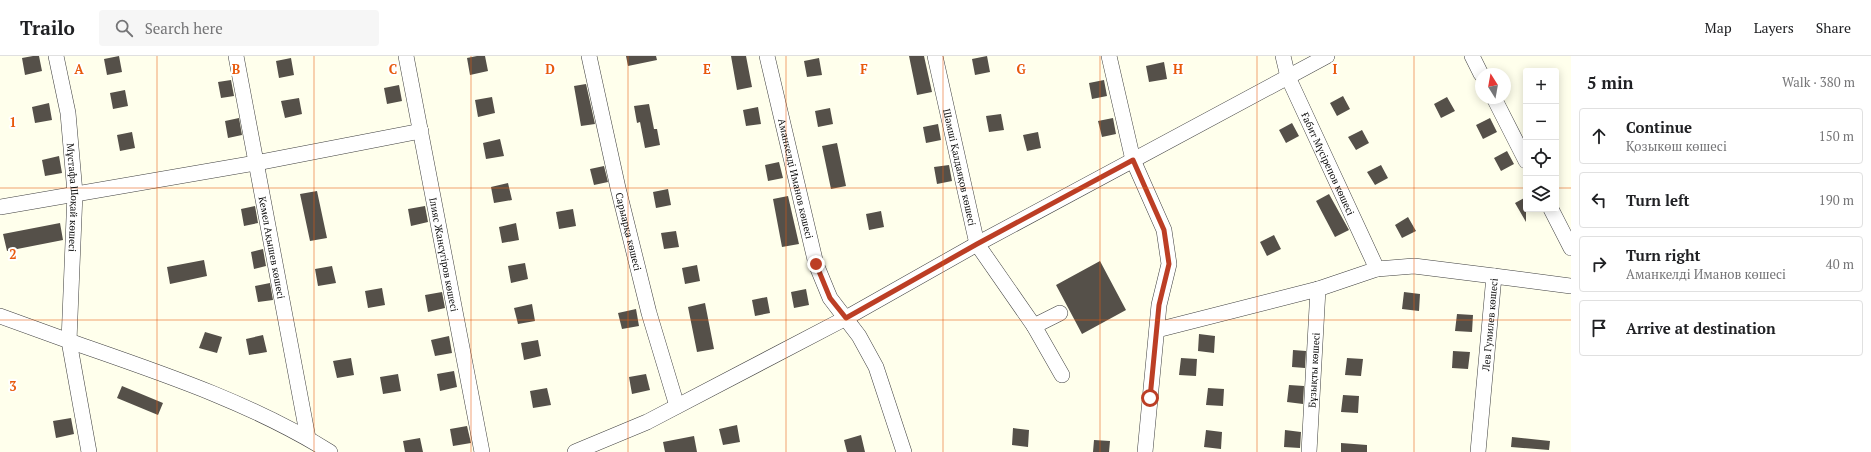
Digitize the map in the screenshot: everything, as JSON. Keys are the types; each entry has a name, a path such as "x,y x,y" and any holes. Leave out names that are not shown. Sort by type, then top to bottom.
{"street":[{"name":"Мұстафа Шоқай көшесі","path":"56,56 68,113 74,193 69,341 89,452"},
{"name":"Кемел Ақышев көшесі","path":"236,56 308,438"},
{"name":"Ілияс Жансүгіров көшесі","path":"406,56 482,452"},
{"name":"Сарыарқа көшесі","path":"589,56 618,188 649,313 677,406"},
{"name":"Аманкелді Иманов көшесі","path":"767,56 816,264 830,298 846,318 876,367 904,452"},
{"name":"Шәмші Қалдаяқов көшесі","path":"935,56 977,244 1034,326 1062,375"},
{"path":"1109,56 1133,160 1164,230 1169,264 1159,305 1146,452"},
{"name":"Ғабит Мүсірепов көшесі","path":"1284,56 1288,77 1377,269"},
{"path":"575,452 647,422 846,318 977,244 1327,56"},
{"path":"1472,56 1478,68"},
{"path":"1497,104 1523,155"},
{"path":"0,207 74,193 256,163 421,131"},
{"path":"1553,212 1571,248"},
{"path":"1157,330 1318,289 1377,269 1414,266 1494,276"},
{"name":"Лев Гумилев көшесі","path":"1478,452 1494,276 1571,286"},
{"name":"Бұзықты көшесі","path":"1309,452 1318,289"},
{"path":"1034,326 1060,313"},
{"path":"0,316 188,382 296,431 330,452"}],"building":[{"path":"39,56 42,71 25,75 22,58"},
{"path":"119,56 122,72 107,75 104,59"},
{"path":"485,56 488,71 470,75 467,58"},
{"path":"626,56 656,56 657,60 628,66"},
{"path":"731,56 746,56 752,87 737,90"},
{"path":"909,56 924,56 932,92 917,95"},
{"path":"987,56 990,72 975,75 972,59"},
{"path":"291,58 294,75 279,78 276,61"},
{"path":"819,58 822,75 807,77 804,61"},
{"path":"1164,62 1167,79 1149,82 1146,66"},
{"path":"231,80 234,96 221,98 218,82"},
{"path":"1104,80 1107,96 1092,99 1089,83"},
{"path":"586,84 595,124 581,126 574,86"},
{"path":"399,85 402,101 387,104 384,88"},
{"path":"125,90 128,106 113,109 110,93"},
{"path":"1343,96 1350,109 1337,116 1330,103"},
{"path":"492,97 495,113 478,117 475,100"},
{"path":"1447,97 1455,111 1441,118 1434,104"},
{"path":"299,98 302,114 285,118 281,101"},
{"path":"49,103 52,120 35,123 32,107"},
{"path":"649,104 654,129 657,129 660,145 645,148 640,122 637,123 634,106"},
{"path":"758,107 761,124 746,126 743,110"},
{"path":"830,108 833,124 818,127 815,111"},
{"path":"1001,114 1004,130 989,132 986,116"},
{"path":"239,118 242,135 228,138 225,121"},
{"path":"1113,118 1116,134 1102,137 1098,121"},
{"path":"1490,118 1497,132 1483,139 1476,125"},
{"path":"1292,123 1299,136 1286,143 1279,130"},
{"path":"938,124 941,140 926,143 923,127"},
{"path":"1362,130 1369,143 1356,150 1348,137"},
{"path":"132,132 135,148 120,151 117,135"},
{"path":"1038,132 1041,148 1027,151 1023,135"},
{"path":"500,139 504,156 486,159 483,143"},
{"path":"837,143 846,186 831,189 822,146"},
{"path":"1507,151 1514,164 1501,171 1494,158"},
{"path":"59,156 62,173 45,176 42,160"},
{"path":"779,162 783,178 768,181 765,165"},
{"path":"949,165 952,181 937,184 934,167"},
{"path":"1381,165 1388,178 1375,185 1367,172"},
{"path":"604,166 608,182 594,185 590,169"},
{"path":"508,183 512,200 494,203 491,187"},
{"path":"668,189 671,205 656,208 653,192"},
{"path":"317,191 327,238 310,241 300,194"},
{"path":"1329,194 1349,230 1335,237 1316,201"},
{"path":"788,196 799,244 782,247 773,199"},
{"path":"1523,199 1523,212 1526,212 1526,222 1515,203"},
{"path":"255,206 258,223 244,226 241,209"},
{"path":"425,206 428,222 411,226 408,209"},
{"path":"573,209 576,226 559,229 556,212"},
{"path":"881,211 884,227 869,230 866,214"},
{"path":"1408,217 1416,231 1402,238 1395,225"},
{"path":"60,223 63,240 7,251 3,234"},
{"path":"516,223 519,240 502,243 499,227"},
{"path":"676,231 679,247 664,249 661,233"},
{"path":"1274,235 1281,249 1267,256 1260,242"},
{"path":"263,249 266,266 254,269 251,252"},
{"path":"204,260 207,276 170,284 167,267"},
{"path":"1100,261 1126,310 1082,334 1056,285"},
{"path":"525,263 528,279 511,283 508,266"},
{"path":"697,265 700,281 685,284 682,268"},
{"path":"332,266 336,283 318,286 315,269"},
{"path":"270,283 273,300 258,302 255,286"},
{"path":"382,288 385,305 368,308 365,291"},
{"path":"806,289 809,305 794,308 791,292"},
{"path":"442,292 445,308 428,312 425,295"},
{"path":"1404,292 1420,294 1419,311 1402,309"},
{"path":"767,297 770,313 755,316 752,300"},
{"path":"705,303 714,349 697,352 688,307"},
{"path":"532,304 535,321 518,324 514,308"},
{"path":"636,309 639,326 622,329 618,313"},
{"path":"1457,314 1473,315 1472,332 1455,331"},
{"path":"205,332 222,337 217,353 199,348"},
{"path":"1199,334 1215,336 1214,353 1198,351"},
{"path":"263,335 267,352 249,355 246,339"},
{"path":"449,336 452,353 435,356 431,340"},
{"path":"538,340 541,356 524,360 521,343"},
{"path":"1293,350 1306,351 1305,368 1292,367"},
{"path":"1453,351 1470,352 1468,369 1452,368"},
{"path":"351,358 354,375 337,378 333,361"},
{"path":"1181,358 1197,359 1196,376 1179,375"},
{"path":"1347,358 1363,359 1361,376 1345,375"},
{"path":"454,371 457,387 440,391 437,374"},
{"path":"398,374 401,391 383,394 380,377"},
{"path":"646,374 650,390 632,394 629,377"},
{"path":"1289,385 1304,386 1303,404 1287,402"},
{"path":"122,386 163,403 158,415 117,398"},
{"path":"547,388 551,405 533,408 530,391"},
{"path":"1208,388 1224,389 1223,406 1206,405"},
{"path":"1343,395 1359,396 1358,413 1341,412"},
{"path":"71,418 74,434 56,438 53,421"},
{"path":"737,425 740,442 723,445 719,429"},
{"path":"467,426 471,443 453,446 450,429"},
{"path":"1013,428 1029,430 1028,447 1012,445"},
{"path":"1206,430 1222,432 1221,449 1204,447"},
{"path":"1285,430 1301,432 1300,448 1284,447"},
{"path":"861,435 865,452 847,452 844,440"},
{"path":"694,436 697,452 665,452 663,442"},
{"path":"1512,437 1550,441 1549,450 1511,447"},
{"path":"420,438 423,452 405,452 403,441"},
{"path":"1094,440 1110,441 1109,452 1093,452"},
{"path":"1341,443 1367,445 1367,452 1341,452"}],"route":[{"path":"816,264 830,298 846,318 977,244 1133,160 1164,230 1169,264 1159,305 1150,398"}]}
